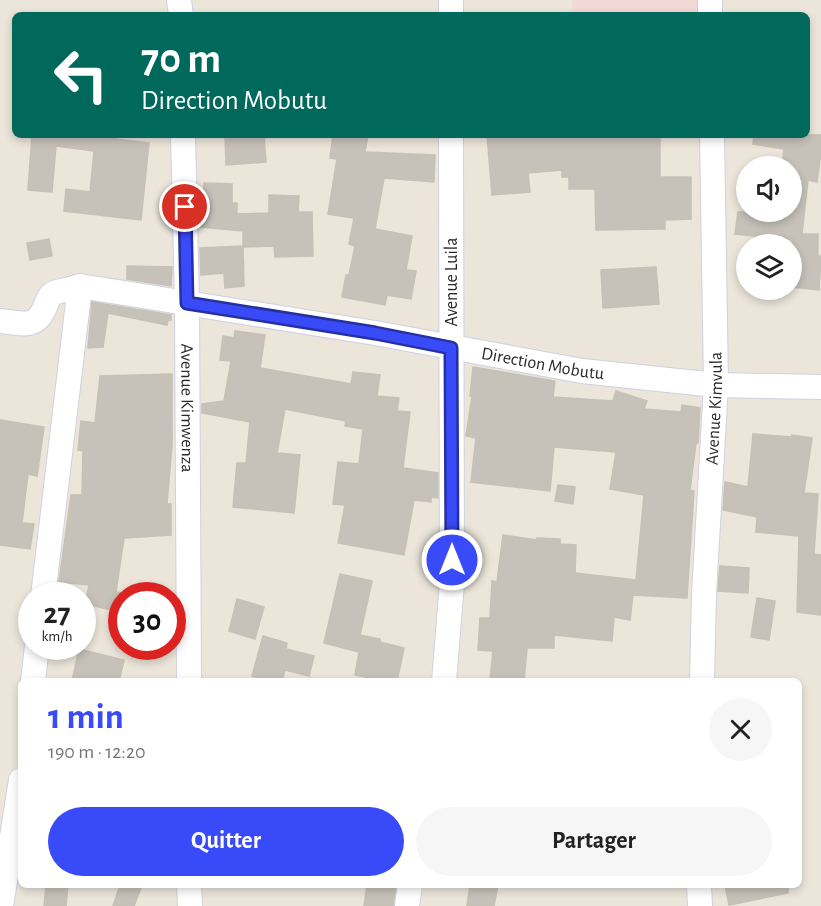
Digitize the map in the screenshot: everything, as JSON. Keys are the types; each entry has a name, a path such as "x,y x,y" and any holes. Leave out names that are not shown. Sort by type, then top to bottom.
{"street":[{"name":"Avenue Kimwenza","path":"183,138 187,303 189,678"},
{"name":"Avenue Luila","path":"444,678 452,583 451,138"},
{"name":"Avenue Kimvula","path":"702,678 716,385 712,138"},
{"name":"Direction Mobutu","path":"0,321 30,324 37,321 45,310 49,297 56,292 69,292 80,286 375,333 582,371 716,385 821,387"},
{"path":"45,582 80,286"},
{"path":"33,678 35,660"},
{"path":"1,906 18,799"},
{"path":"189,888 190,906"},
{"path":"407,906 410,888"},
{"path":"699,888 700,906"}],"shaded area":[{"path":"573,0 702,0 702,12 572,12"}],"building":[{"path":"810,135 821,135 817,182 808,180 802,234 735,234 737,222 802,222 802,156 783,156 784,149 753,144 754,138 810,138"},
{"path":"32,138 116,138 149,143 141,220 64,211 66,189 90,192 94,151 56,146 52,192 28,190"},
{"path":"225,138 264,138 266,162 226,165"},
{"path":"333,138 367,138 365,152 435,155 434,182 384,178 375,229 412,236 406,270 416,271 411,299 387,295 385,305 342,297 355,246 349,244 354,218 328,214 337,159 330,158"},
{"path":"487,138 660,138 660,177 691,177 691,219 665,220 665,229 596,230 595,189 569,189 569,177 562,177 562,170 528,173 530,192 492,195"},
{"path":"204,183 232,184 232,203 237,203 237,214 269,213 269,195 299,196 298,212 312,212 313,256 275,257 274,246 243,247 244,286 225,288 224,273 201,275 200,248 243,246 243,231 201,227"},
{"path":"802,234 818,234 818,256 821,256 819,290 802,288"},
{"path":"49,239 52,256 30,260 27,243"},
{"path":"127,266 172,267 171,286 127,279"},
{"path":"656,267 659,304 603,308 601,270"},
{"path":"92,302 171,315 171,320 168,320 167,325 108,313 103,347 88,348"},
{"path":"235,331 265,335 260,368 351,384 353,372 380,375 377,396 399,398 397,411 410,412 403,468 438,473 438,498 431,497 431,502 414,500 404,555 338,543 345,505 333,504 338,462 359,464 363,429 345,426 346,421 285,409 277,453 300,455 294,513 233,507 237,463 246,463 250,422 202,413 202,404 224,401 231,361 220,360 223,336 234,338"},
{"path":"473,367 555,381 553,397 613,401 616,391 647,401 644,409 681,412 682,405 700,408 698,443 696,443 690,490 694,491 687,598 633,595 630,620 614,617 612,641 554,635 554,648 527,648 524,678 490,678 493,651 478,650 480,618 490,618 492,581 497,582 503,535 537,540 537,538 560,539 560,544 576,545 575,573 636,580 644,495 610,489 616,452 554,447 550,491 471,482 476,438 466,436 472,396 470,396"},
{"path":"172,374 172,446 167,504 171,504 171,535 124,538 117,582 108,582 108,609 96,606 96,582 59,582 71,495 82,495 83,451 78,450 81,421 95,423 100,376"},
{"path":"0,420 44,427 37,476 28,474 22,523 34,524 30,549 0,545"},
{"path":"753,434 812,438 804,493 818,494 814,554 821,555 821,615 797,612 799,536 756,532 757,517 723,510 725,482 748,487"},
{"path":"558,485 575,487 573,504 555,501"},
{"path":"720,566 749,568 748,593 718,591"},
{"path":"340,574 372,581 360,635 380,639 380,642 404,648 398,678 370,678 355,675 359,652 324,643"},
{"path":"757,598 775,601 769,640 751,637"},
{"path":"237,599 264,607 255,639 229,631"},
{"path":"263,636 287,643 286,649 314,656 309,676 285,670 283,678 252,676"},
{"path":"96,653 108,656 108,660 124,660 120,678 73,678 77,660 96,660"},
{"path":"46,888 68,888 66,906 44,906"},
{"path":"119,888 141,888 134,906 113,906"},
{"path":"367,888 396,888 393,906 364,906"},
{"path":"470,888 497,888 494,906 467,906"},
{"path":"726,888 788,888 788,893 729,905"}],"route":[{"path":"185,207 187,303 375,333 451,348 452,560"}]}
